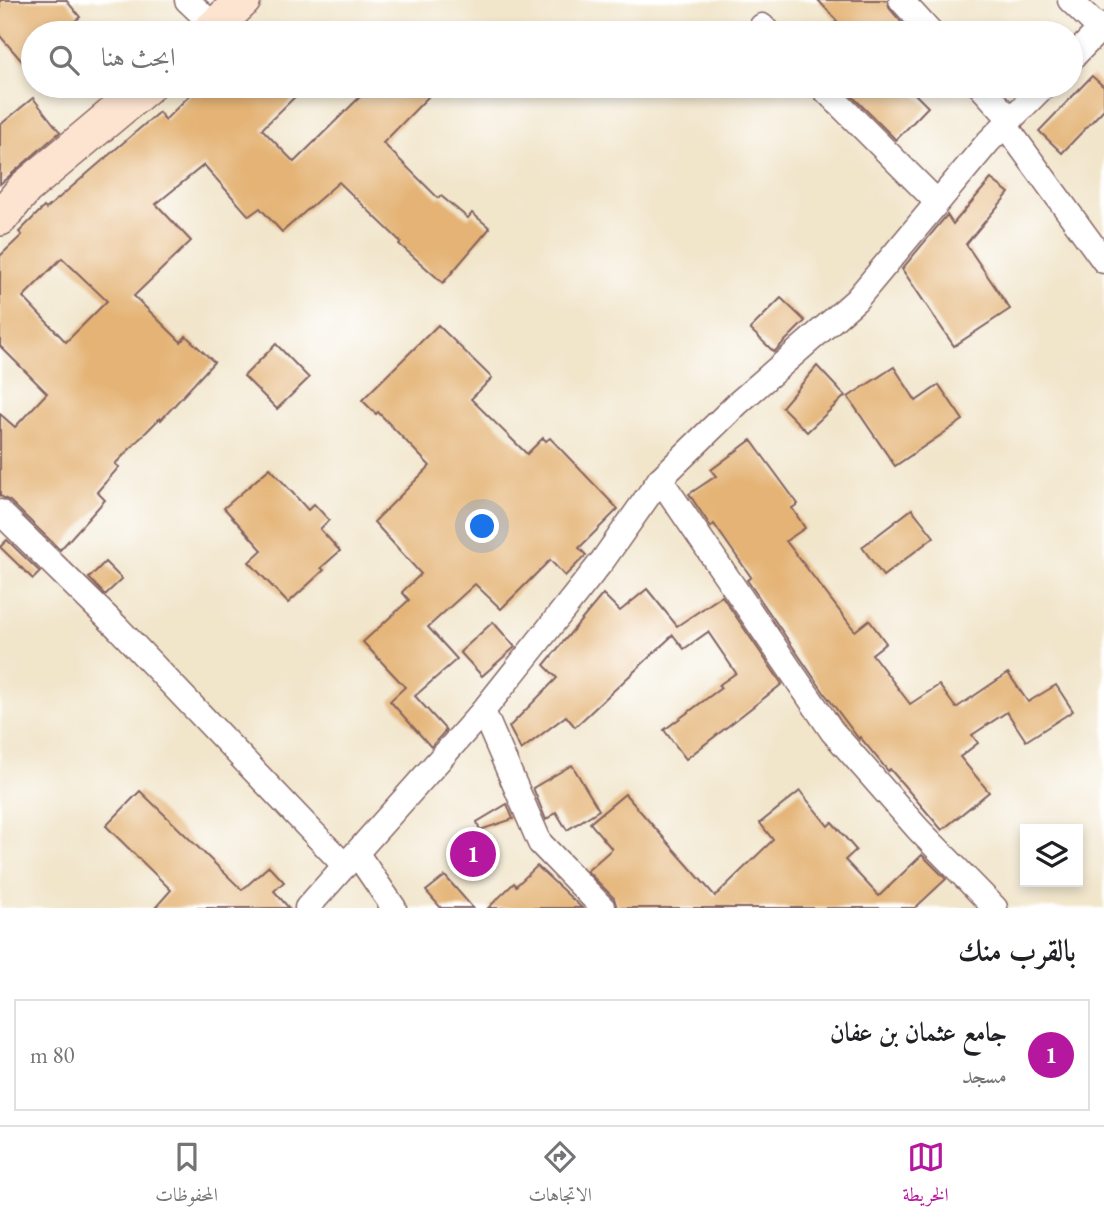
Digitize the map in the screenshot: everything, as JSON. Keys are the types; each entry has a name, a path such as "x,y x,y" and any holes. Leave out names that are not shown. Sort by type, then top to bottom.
{"street":[{"path":"187,0 204,21"},
{"path":"221,21 243,0"},
{"path":"901,0 920,21"},
{"path":"1069,0 1102,27 1083,47"},
{"path":"0,218 25,188 133,98"},
{"path":"833,98 937,202"},
{"path":"989,98 1104,261"},
{"path":"307,908 483,711 603,560 660,479 738,404 856,300 937,202 1032,98"},
{"path":"660,479 832,731 918,829 995,908"},
{"path":"0,512 351,860 394,908"},
{"path":"483,711 540,843 603,908"}],"building":[{"path":"0,0 66,0 80,17 75,21 21,21 21,60 0,36"},
{"path":"818,0 887,0 890,9 900,21 837,21"},
{"path":"1092,76 1104,87 1104,109 1062,153 1039,131 1071,98 1083,98 1083,85"},
{"path":"33,98 60,132 0,184 0,125"},
{"path":"187,98 294,98 262,129 294,162 359,98 427,98 383,143 438,198 441,196 468,218 472,213 490,228 443,283 399,244 401,242 339,182 282,232 260,208 249,216 204,165 156,204 191,241 134,296 181,342 186,336 214,362 161,420 160,418 115,464 119,467 97,492 105,500 60,550 10,501 0,496 0,414 15,427 47,393 0,346 0,256 22,235 19,232 44,207 46,209 159,112 165,120","holes":["62,258 107,301 66,342 23,297"]},
{"path":"854,98 919,98 928,107 896,140"},
{"path":"991,179 1009,193 966,244 1010,309 954,346 902,269 947,215 953,224"},
{"path":"781,298 805,321 774,352 750,329"},
{"path":"438,325 492,378 471,399 527,454 543,438 546,441 550,438 618,509 579,548 586,555 565,576 550,560 501,609 475,584 428,627 457,659 415,696 446,730 431,747 390,701 405,687 363,642 409,600 402,592 421,574 374,522 430,466 378,412 376,414 362,400"},
{"path":"276,344 309,378 277,409 244,376"},
{"path":"817,366 845,396 807,432 782,407"},
{"path":"894,367 916,401 939,385 963,420 895,466 848,397"},
{"path":"751,440 798,504 792,508 805,528 786,541 855,631 869,620 886,643 872,654 910,704 939,685 956,708 1008,673 1028,702 1056,685 1073,711 1026,741 1007,712 972,735 978,743 960,757 989,792 942,830 890,769 888,771 860,737 859,739 825,694 747,580 751,577 714,524 711,527 689,494 716,476 711,470"},
{"path":"270,468 308,510 314,504 329,520 320,529 340,551 321,568 324,570 288,603 249,562 262,550 224,508"},
{"path":"912,509 934,537 883,576 862,547"},
{"path":"7,540 40,572 33,579 0,547"},
{"path":"105,562 122,579 105,595 89,578"},
{"path":"647,589 677,626 722,596 782,684 686,759 664,730 721,688 719,685 736,673 708,632 684,649 673,635 575,727 566,716 521,750 509,727 557,678 544,665 603,594 620,611"},
{"path":"493,622 515,647 482,676 460,652"},
{"path":"572,765 599,810 567,830 556,812 546,820 533,788"},
{"path":"140,791 242,890 269,866 284,882 274,891 289,908 155,908 171,890 106,826"},
{"path":"800,791 828,826 832,822 856,850 845,860 879,896 922,855 946,879 915,908 617,908 614,898 587,871 612,849 590,823 625,794 715,896 773,840 760,823"},
{"path":"507,804 513,819 480,830 477,822"},
{"path":"537,866 582,908 488,908 514,883 516,886"},
{"path":"445,876 473,908 441,908 426,891"}],"place":[{"name":"جامع عثمان بن عفان","path":"473,854"}]}
